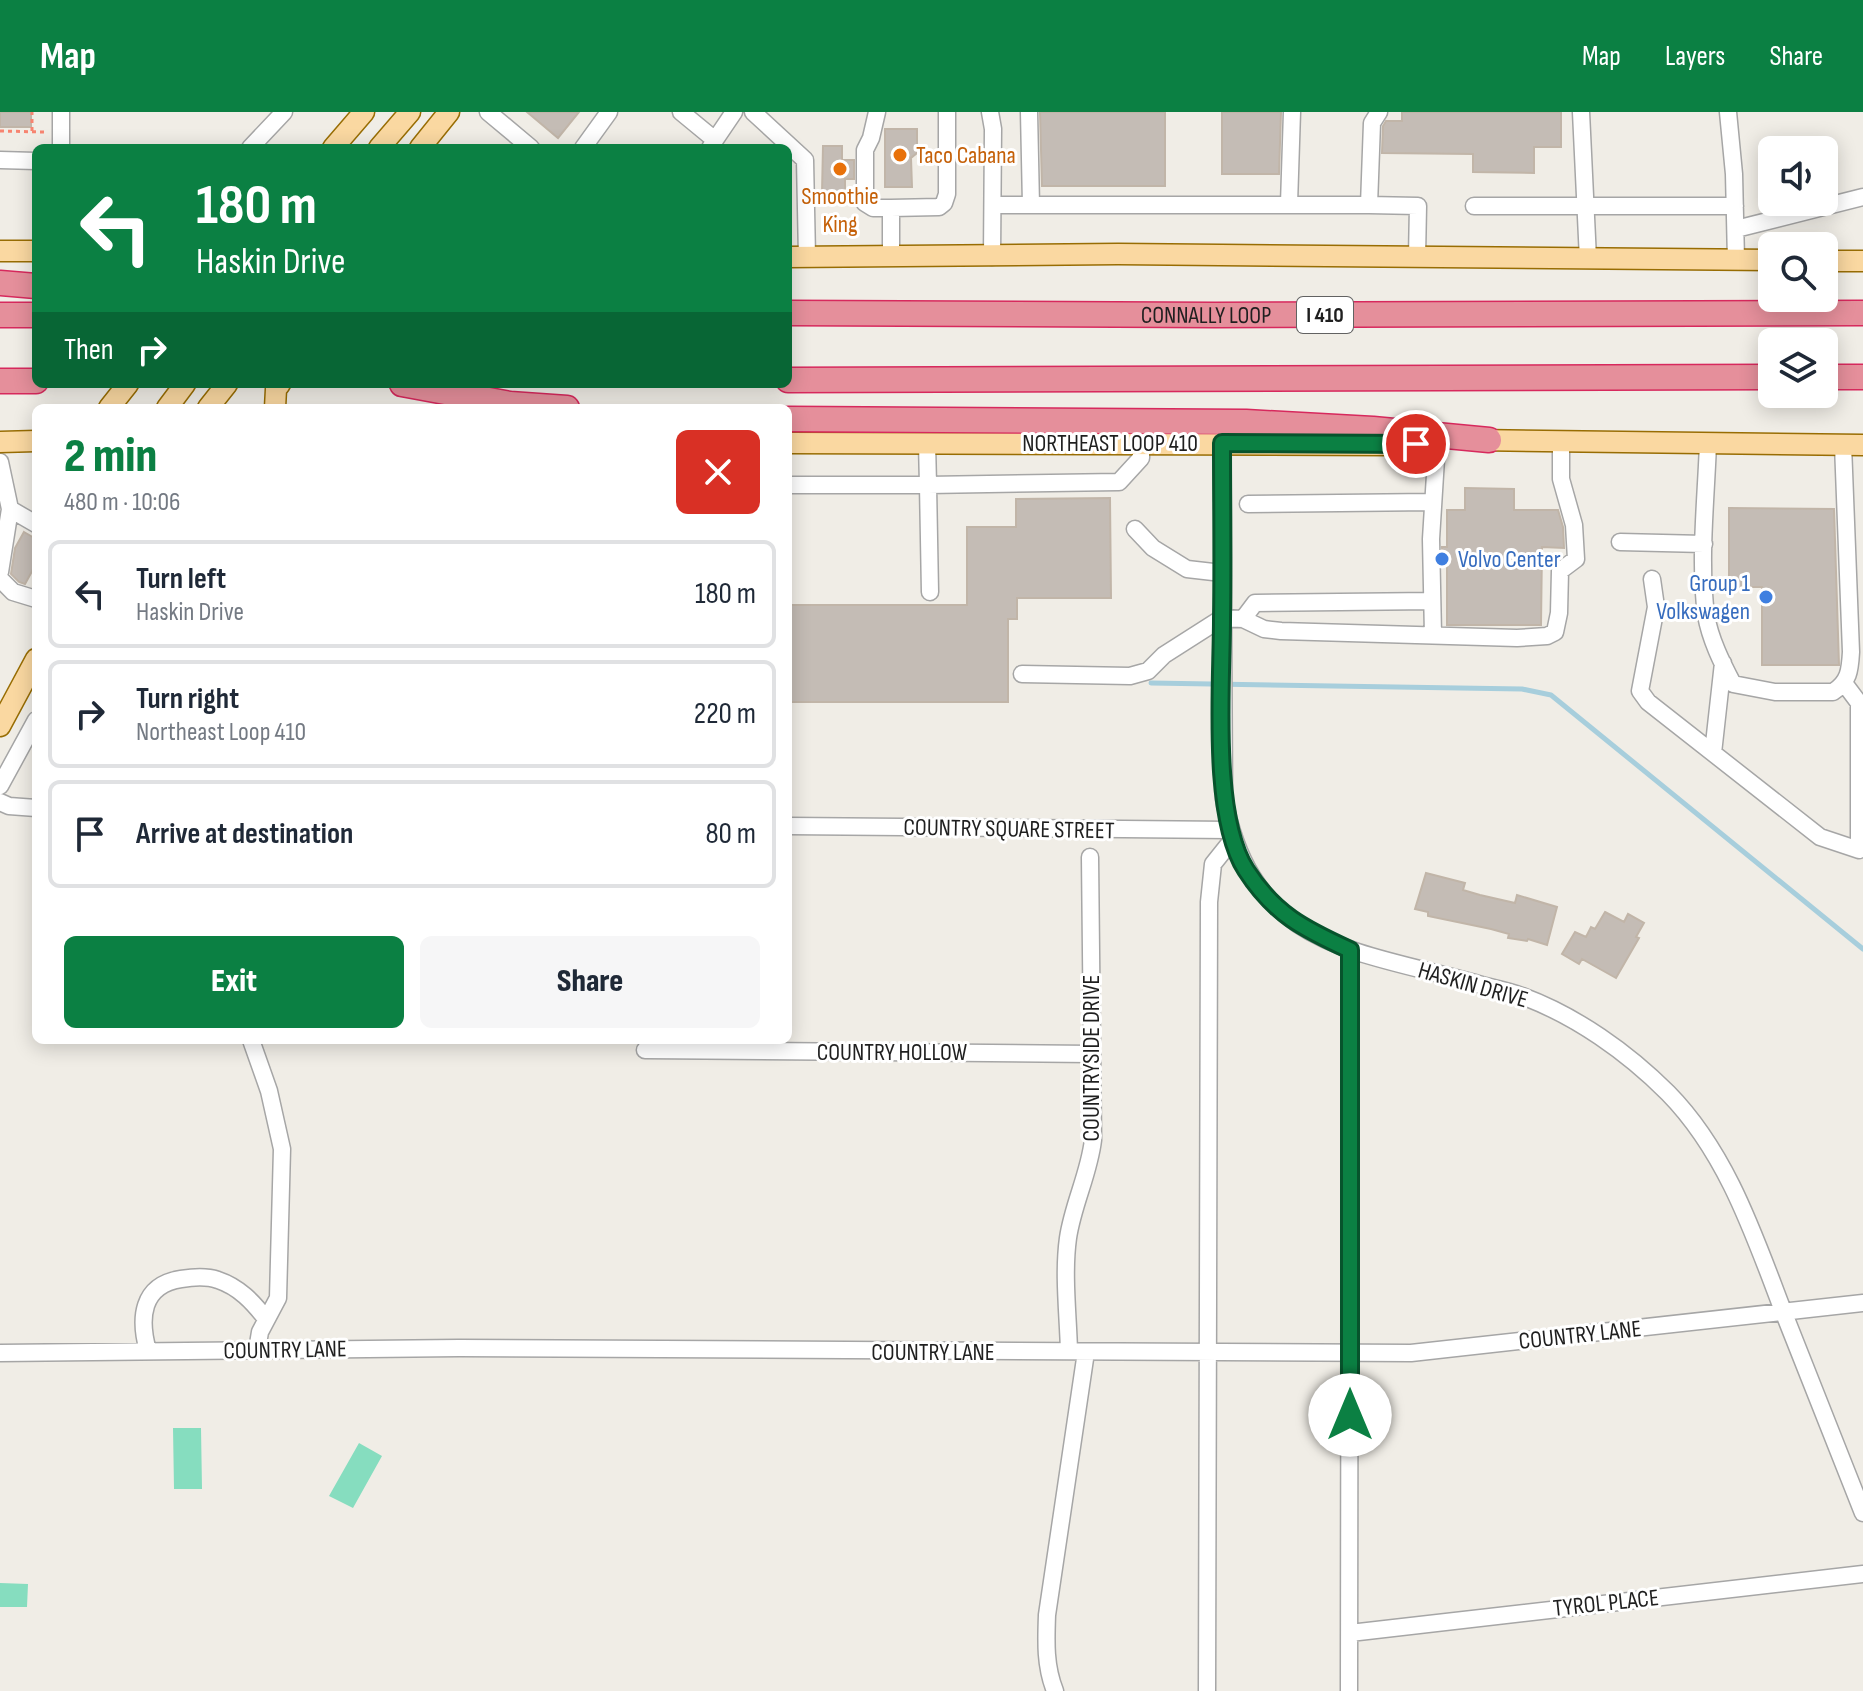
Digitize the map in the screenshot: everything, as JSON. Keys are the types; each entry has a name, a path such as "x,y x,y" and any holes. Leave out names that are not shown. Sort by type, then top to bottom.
{"highway":[{"path":"0,283 32,286"},
{"name":"CONNALLY LOOP","path":"792,313 1863,313"},
{"path":"0,315 32,315"},
{"path":"792,380 1758,377"},
{"path":"1838,377 1863,377"},
{"path":"0,381 31,381"},
{"path":"424,388 510,404"},
{"path":"792,419 1246,422 1373,429 1489,440"}],"main road":[{"path":"336,144 364,112"},
{"path":"382,144 410,112"},
{"path":"430,144 449,112"},
{"path":"0,251 32,251"},
{"path":"797,257 1118,254 1758,260"},
{"path":"1838,261 1863,261"},
{"path":"112,404 125,388"},
{"path":"211,404 224,388"},
{"name":"NORTHEAST LOOP 410","path":"792,443 1394,445 1489,440 1853,445"},
{"path":"0,442 32,441"},
{"path":"5,717 32,666"}],"street":[{"path":"61,112 61,144"},
{"path":"254,144 284,112"},
{"path":"488,112 526,144"},
{"path":"586,144 609,112"},
{"path":"681,112 712,144 734,112"},
{"path":"753,112 788,144"},
{"path":"877,112 865,150 865,203 873,208 939,207 944,203 947,194 947,112 955,112"},
{"path":"990,112 993,129 992,257"},
{"path":"1029,112 1031,205"},
{"path":"1289,204 1292,112"},
{"path":"1369,205 1372,123 1379,112"},
{"path":"1581,112 1588,259"},
{"path":"1728,112 1736,260"},
{"path":"792,148 805,160 797,257"},
{"path":"0,160 32,161"},
{"path":"1736,229 1863,197"},
{"path":"993,205 1418,206 1417,257"},
{"path":"1474,206 1735,206"},
{"path":"891,208 891,257"},
{"path":"1022,674 1130,676 1148,671 1164,655 1222,618 1243,619 1264,629 1281,631 1517,638 1547,636 1555,632 1560,571 1576,559 1572,515 1561,479 1561,441"},
{"path":"927,443 930,592"},
{"path":"792,485 1119,482 1141,458 1141,443"},
{"name":"HASKIN DRIVE","path":"1222,443 1224,799 1231,835 1246,870 1274,907 1307,931 1350,950 1522,996 1572,1020 1639,1066 1670,1095 1719,1163 1750,1225 1863,1513"},
{"path":"1433,635 1432,502 1437,443"},
{"path":"1708,443 1704,544 1707,618 1733,684 1775,692 1833,692 1850,674 1853,445"},
{"path":"0,462 10,509 0,572"},
{"path":"1248,504 1432,502"},
{"path":"10,509 32,522"},
{"path":"1135,529 1153,548 1187,569 1222,573"},
{"path":"1620,542 1704,544"},
{"path":"0,579 13,592 32,598"},
{"path":"1652,579 1656,607 1640,691 1648,702 1820,837 1859,850 1859,703 1844,683"},
{"path":"1243,619 1255,603 1432,601"},
{"path":"1713,753 1723,663"},
{"path":"5,717 32,719"},
{"path":"0,786 32,726"},
{"path":"0,802 32,808"},
{"name":"COUNTRY SQUARE STREET","path":"792,826 1231,835"},
{"path":"1207,1691 1209,902 1213,864 1231,835"},
{"name":"COUNTRYSIDE DRIVE","path":"1055,1691 1049,1677 1046,1652 1047,1615 1078,1351 1068,1240 1091,1153 1090,857"},
{"path":"1349,1691 1350,950"},
{"path":"252,1044 269,1091 282,1149 278,1298 260,1332 257,1350"},
{"name":"COUNTRY HOLLOW","path":"645,1050 1092,1054"},
{"path":"148,1351 141,1328 145,1307 154,1290 171,1280 192,1277 216,1279 239,1291 266,1319"},
{"name":"COUNTRY LANE","path":"0,1353 474,1348 1411,1353 1863,1303"},
{"name":"TYROL PLACE","path":"1350,1633 1863,1574"}],"path":[{"path":"32,112 32,131"},
{"path":"0,131 49,134"}],"green space":[{"path":"173,1428 201,1428 202,1489 174,1489"},
{"path":"359,1443 382,1456 353,1508 329,1496"},
{"path":"0,1583 28,1584 27,1607 0,1607"}],"building":[{"path":"0,112 31,112 31,127 0,127"},
{"path":"527,112 579,112 558,138"},
{"path":"1040,112 1165,112 1165,186 1042,186"},
{"path":"1222,112 1281,112 1279,174 1222,174"},
{"path":"1402,112 1561,112 1561,147 1534,147 1534,173 1473,172 1473,154 1382,153 1383,126 1386,121 1402,121"},
{"name":"Taco Cabana","path":"885,129 917,129 917,153 911,158 912,187 885,187"},
{"name":"Smoothie King","path":"823,146 842,146 842,160 854,160 854,179 845,179 845,194 822,193"},
{"path":"1465,488 1514,489 1514,510 1558,510 1564,548 1542,547 1541,625 1447,625 1447,567 1443,567 1442,547 1447,547 1447,510 1465,510"},
{"path":"1110,498 1111,598 1017,598 1017,619 1008,619 1008,702 792,702 792,605 967,605 967,527 1016,527 1016,499"},
{"path":"1729,508 1834,509 1839,665 1762,665 1762,587 1729,587"},
{"path":"24,532 32,537 32,571 25,584 11,574 15,548"},
{"path":"1426,873 1465,883 1463,890 1480,895 1515,903 1517,895 1557,907 1547,945 1528,939 1508,938 1509,934 1428,916 1428,912 1415,909"},
{"path":"1605,912 1624,922 1628,914 1644,923 1616,978 1582,959 1579,964 1562,954 1575,932 1586,937"}],"waterway":[{"path":"1151,683 1522,689 1551,695 1863,949"}],"place":[{"name":"Taco Cabana","path":"900,155"},
{"name":"Smoothie King","path":"840,169"},
{"name":"Volvo Center","path":"1442,559"},
{"name":"Group 1 Volkswagen","path":"1766,597"}],"route":[{"path":"1350,1415 1350,950 1307,931 1274,907 1246,870 1230,830 1224,799 1222,739 1222,443 1416,444"}]}
